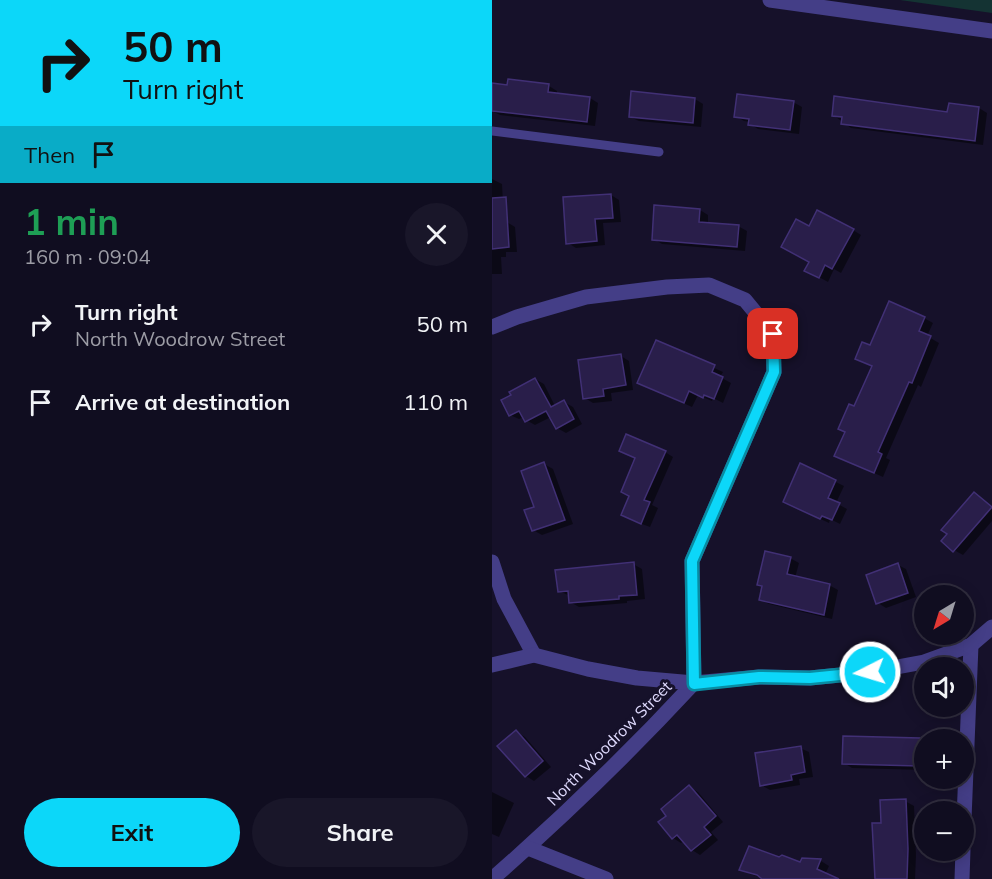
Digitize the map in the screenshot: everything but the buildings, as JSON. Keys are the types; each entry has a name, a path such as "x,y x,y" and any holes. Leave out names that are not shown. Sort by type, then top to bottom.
{"street":[{"path":"770,0 992,31"},
{"name":"North Woodrow Street","path":"492,327 517,317 586,297 667,287 709,285 745,300 773,334 774,372 692,561 694,684 641,740 528,848 492,879"},
{"path":"492,562 504,599 534,656"},
{"path":"974,643 992,627"},
{"path":"492,665 534,656 637,678 694,684 759,677 810,678 870,672 924,662 972,645 965,801"},
{"path":"528,848 606,879"},
{"path":"962,879 963,861"}],"lane":[{"path":"492,131 659,152"}],"green space":[{"path":"900,0 992,0 992,13"}],"route":[{"path":"773,334 774,372 692,561 694,684 759,677 810,678 870,672"}]}
